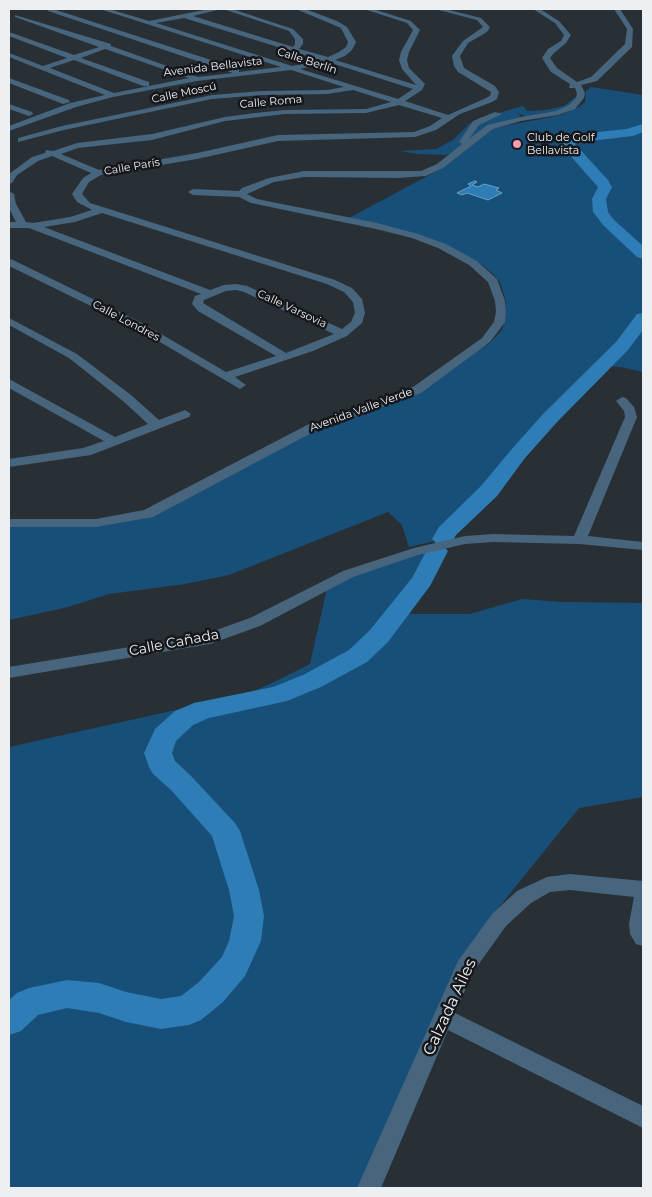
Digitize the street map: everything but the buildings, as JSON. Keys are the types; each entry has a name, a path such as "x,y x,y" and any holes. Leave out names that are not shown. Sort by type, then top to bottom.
{"street":[{"path":"13,9 27,20 193,77"},
{"path":"9,29 52,9 139,29 236,71"},
{"name":"Calle Berlín","path":"102,9 139,29 289,67 447,118"},
{"path":"122,40 139,29 218,9"},
{"path":"226,9 291,30 299,39 299,44 295,49"},
{"path":"186,16 419,88 421,84 419,80 406,69 403,60 405,52 416,35 417,30 415,26 401,19 367,9"},
{"name":"Calle París","path":"225,376 318,345 343,334 356,323 360,312 358,301 348,290 307,274 101,210 80,200 78,194 80,187 86,180 98,174 197,156 278,138 414,134 432,128 447,118 489,100 494,96 495,92 487,84 461,70 456,61 460,46 485,31 487,27 485,23 471,16 438,9"},
{"path":"528,9 547,20 560,34 560,40 541,54 541,61 548,70 575,86"},
{"path":"536,9 566,30 567,38 546,58 554,70 575,86"},
{"path":"575,86 594,79 629,45 630,28 617,9"},
{"name":"Avenida Bellavista","path":"297,10 334,28 340,39 339,47 325,59"},
{"name":"Avenida Bellavista","path":"9,122 66,102 193,77 289,67 342,54 349,48 352,42 344,27 335,22 297,10"},
{"path":"9,34 146,84"},
{"path":"42,68 113,44"},
{"path":"9,56 110,94"},
{"name":"Avenida Bellavista","path":"9,129 73,105 146,84 236,71 289,67"},
{"path":"9,80 66,102"},
{"path":"459,152 467,134 476,123 486,118 565,105 574,98 575,86"},
{"name":"Calle Moscú","path":"22,140 62,128 212,97 255,93 327,92 353,87"},
{"name":"Calle Roma","path":"9,181 14,173 24,165 52,153 77,146 152,137 225,119 255,115 286,112 366,111 399,102 419,88"},
{"path":"9,106 29,114"},
{"path":"193,192 242,194 245,190 272,180 304,174 423,174 440,166 490,128 517,114"},
{"path":"9,134 98,174"},
{"path":"9,194 11,204 22,224"},
{"name":"Avenida Valle Verde","path":"9,523 96,523 148,514 320,424 417,390 486,340 499,322 501,312 500,301 493,281 473,264 442,246 386,228 254,201 244,197 242,194"},
{"path":"32,226 72,220 101,210"},
{"path":"9,225 22,224 32,226 209,293"},
{"name":"Calle Londres","path":"9,262 132,322 240,385"},
{"name":"Calle Varsovia","path":"209,293 224,288 236,287 247,289 343,334"},
{"path":"209,293 199,298 198,304 202,309 284,356"},
{"path":"9,321 73,356 127,398 156,424"},
{"path":"9,383 115,442"},
{"path":"579,540 631,417 630,410 622,401"},
{"path":"12,461 86,452 185,414"},
{"name":"Calle Cañada","path":"9,673 204,640 255,622 348,574 414,552 465,540 492,538 579,540 643,546"},
{"name":"Calzada Ailes","path":"370,1188 465,967 499,920 524,897 547,885 570,882 643,889"},
{"path":"643,898 639,924 640,934 643,938"},
{"path":"444,1018 643,1116"}],"shaded area":[{"path":"591,87 643,95 643,372 621,367 601,366 518,454 489,491 447,532 443,539 409,547 402,525 388,512 229,575 185,584 109,594 68,607 9,620 9,523 78,524 148,514 313,427 400,396 490,343 502,330 506,302 500,282 492,273 480,263 432,240 347,219 435,172 494,128 561,115 579,107 585,102 586,91"},
{"path":"578,95 578,101 567,109 525,118 525,116 518,113 521,117 520,119 498,124 457,152 445,155 400,151 436,149 453,140 469,124 480,118 523,106 527,111 546,110 564,106"},
{"path":"477,182 472,185 478,187 484,184 499,188 496,190 502,193 488,200 467,193 462,195 457,193 471,186 468,184"},
{"path":"443,545 426,583 399,614 470,614 522,599 562,602 643,603 643,797 579,808 483,927 467,955 366,1188 9,1188 9,747 248,694 274,682 310,664 328,584"}],"waterway":[{"path":"643,128 628,133 580,138 566,143 601,180 605,187 599,199 601,212 608,222 643,254"},
{"path":"443,539 447,532 489,491 518,454 551,417 622,346 643,318"},
{"path":"9,1020 29,1003 67,994 99,998 126,1007 161,1014 189,1010 211,992 234,966 245,941 249,916 244,890 225,831 181,783 163,767 158,753 164,736 184,718 203,710 278,695 312,681 358,656 379,636 422,581 437,551"}],"place":[{"name":"Club de Golf Bellavista","path":"517,144"}]}
